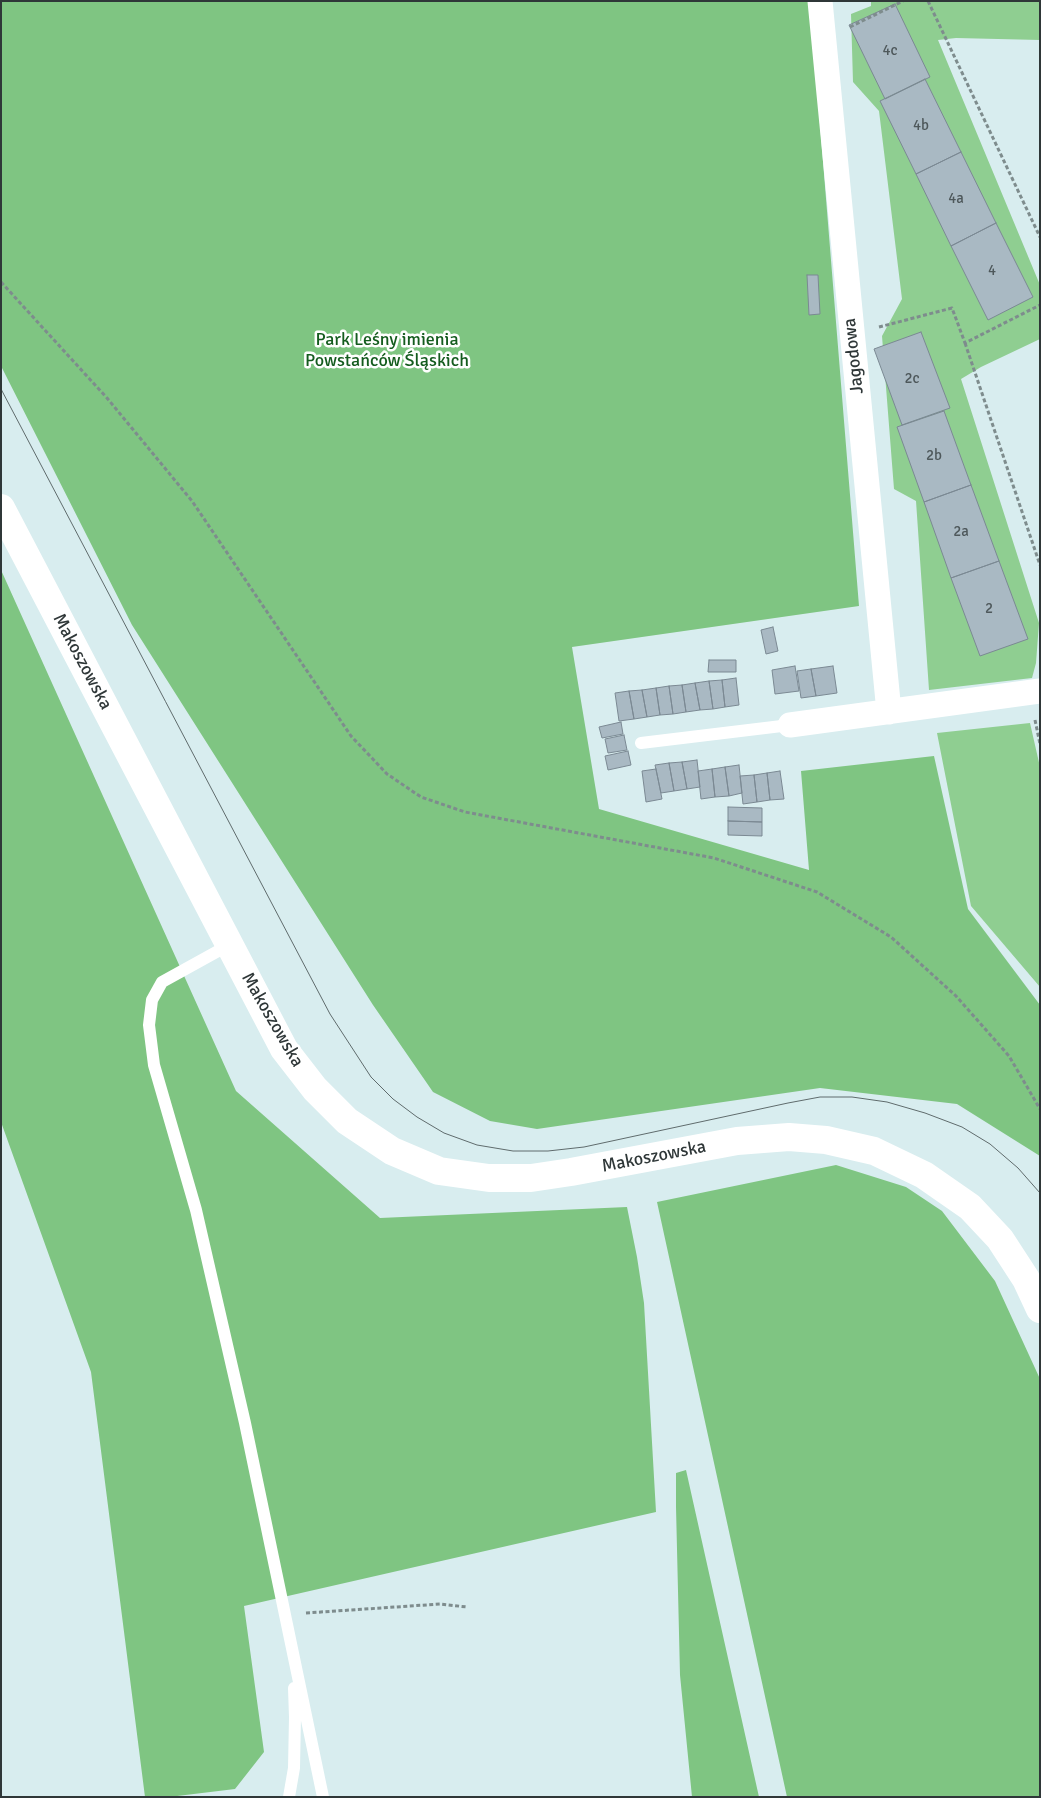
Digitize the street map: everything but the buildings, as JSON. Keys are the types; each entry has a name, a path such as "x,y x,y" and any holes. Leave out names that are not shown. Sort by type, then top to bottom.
{"main road":[{"name":"Makoszowska","path":"1,508 284,1048 315,1089 347,1122 392,1151 439,1171 489,1178 531,1178 737,1141 789,1137 826,1140 874,1151 924,1175 970,1208 1000,1239 1026,1279 1040,1309"}],"street":[{"name":"Jagodowa","path":"820,1 889,712"},
{"path":"790,725 1040,691"}],"lane":[{"path":"641,743 790,725"},
{"path":"229,945 162,982 152,1000 149,1025 154,1065 196,1210 245,1423 323,1797"},
{"path":"289,1797 294,1768 295,1718 291,1643"}],"path":[{"path":"824,39 903,1"},
{"path":"928,1 1040,237"},
{"path":"1,282 107,398 192,501 351,736 387,774 422,797 465,812 714,858 817,892 891,937 956,996 1009,1056 1040,1109"},
{"path":"965,342 1040,305"},
{"path":"852,334 952,308 1040,565"},
{"path":"285,1614 440,1604 467,1607"}],"green space":[{"name":"Park Leśny imienia Powstańców Śląskich","path":"1,1 810,1 859,606 572,647 599,809 809,870 801,771 934,756 968,909 1040,1005 1040,1156 957,1104 820,1088 537,1129 490,1121 433,1092 373,1005 132,625 1,366"},
{"path":"871,1 1040,1 1040,40 956,38 938,40 1040,285 1040,339 981,367 961,379 1039,623 1036,663 1032,678 929,690 916,501 894,489 882,336 902,299 879,111 853,82 851,14 871,6"},
{"path":"1,570 236,1091 380,1218 627,1207 637,1257 644,1303 656,1512 244,1606 264,1752 235,1789 169,1797 145,1797 91,1372 1,1122"},
{"path":"1030,723 1040,767 1040,987 971,906 937,733"},
{"path":"836,1165 906,1187 942,1211 995,1281 1040,1379 1040,1797 787,1797 657,1202"},
{"path":"686,1470 759,1797 692,1797 680,1675 676,1507 676,1473"}],"tram line":[{"path":"1,389 330,1014 371,1077 393,1099 417,1117 444,1133 477,1145 513,1151 548,1151 584,1147 820,1097 852,1097 887,1102 925,1113 962,1127 990,1144 1018,1168 1040,1193"}]}
